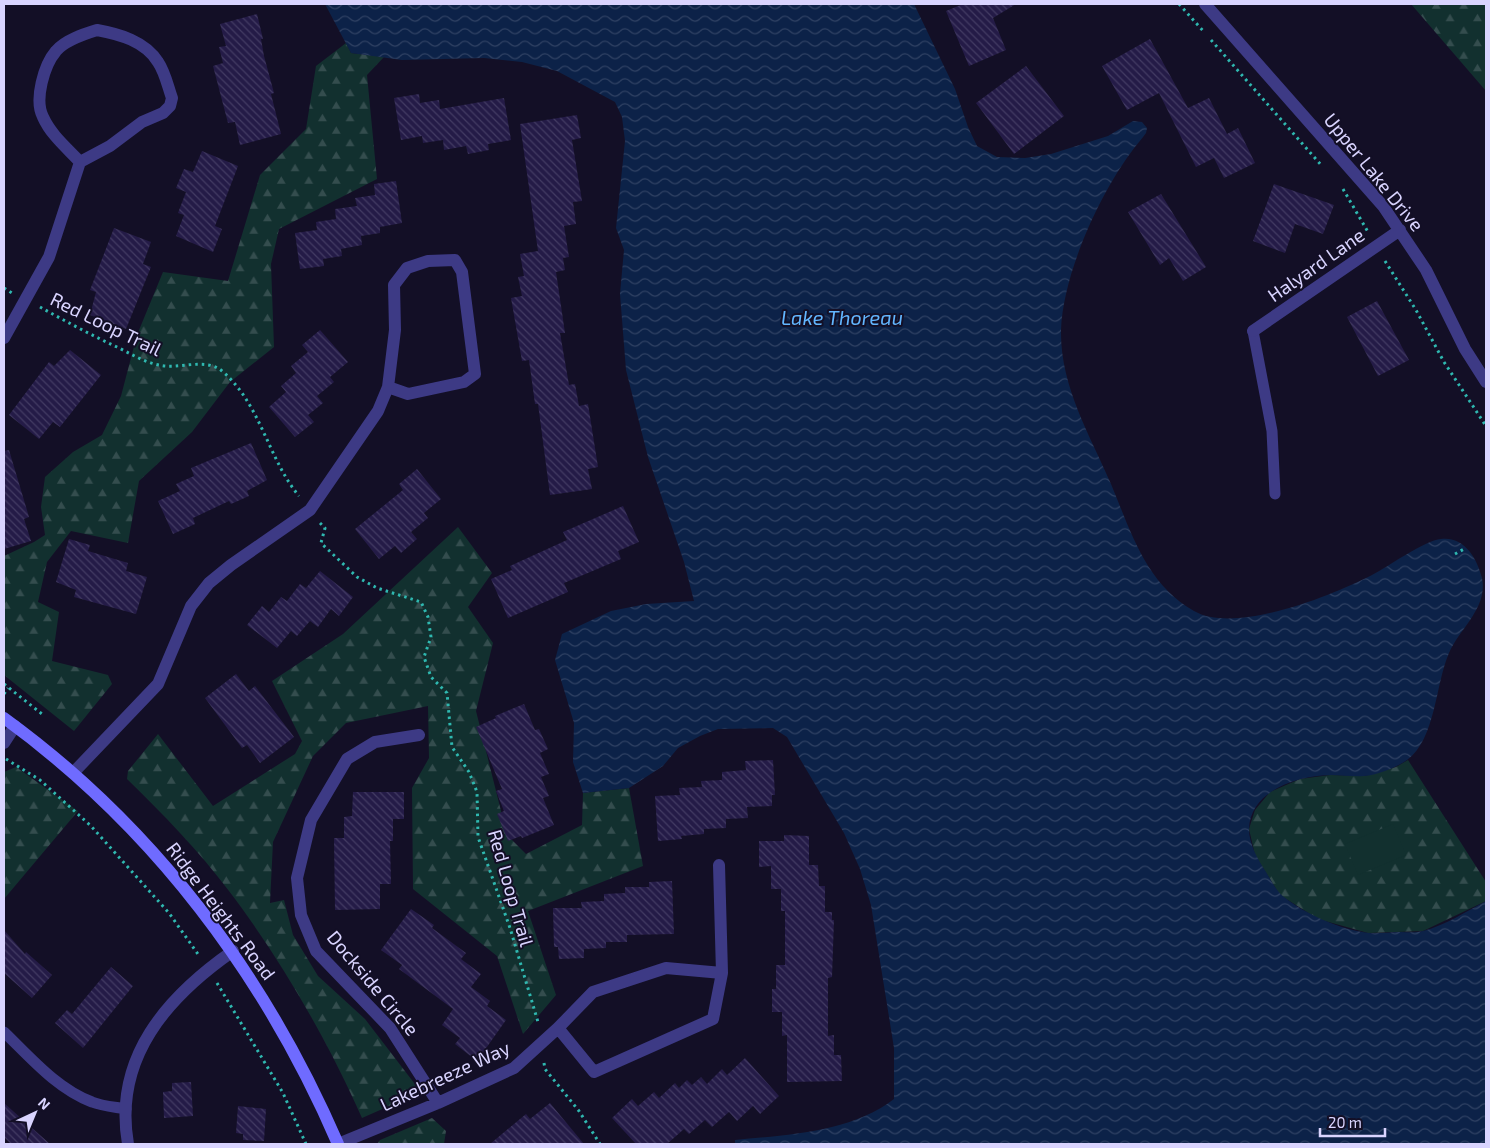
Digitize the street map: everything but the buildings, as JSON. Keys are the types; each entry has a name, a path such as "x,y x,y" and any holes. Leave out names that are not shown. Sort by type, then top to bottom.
{"street":[{"name":"Upper Lake Drive","path":"1205,4 1383,206 1426,270 1466,349 1486,382"},
{"path":"4,338 49,257 80,162 110,146 142,122 163,113 170,106 172,98 158,62 138,43 118,34 97,30 57,50 46,70 40,93 42,116 54,135 80,162"},
{"name":"Halyard Lane","path":"1253,331 1400,230"},
{"path":"73,773 158,684 191,606 209,584 231,565 310,510 378,411 388,387 394,330 394,285 407,268 428,261 455,260 462,272 475,374 464,382 408,394 388,387"},
{"name":"Ridge Heights Road","path":"4,718 73,773 132,829 182,884 233,951 292,1047 338,1144"},
{"path":"4,743 15,726"},
{"name":"Dockside Circle","path":"419,735 375,742 347,759 311,820 297,878 302,916 316,951 390,1028 438,1103"},
{"path":"558,1028 594,1072 713,1019 722,973 720,865"},
{"path":"128,1144 126,1109 132,1068 144,1042 162,1013 186,986 233,951"},
{"name":"Lakebreeze Way","path":"338,1144 438,1103 514,1068 539,1047 593,992 666,968 722,973"}],"lane":[{"path":"1253,331 1272,431 1276,494"},
{"path":"4,1032 61,1086 76,1096 94,1103 126,1109"}],"path":[{"path":"1179,4 1324,168"},
{"path":"1337,182 1344,189 1376,246 1416,310 1444,362 1486,426"},
{"name":"Red Loop Trail","path":"26,300 80,330 148,363 164,367 206,365 220,369 250,405 288,483 325,528 321,543 357,577 377,588 422,602 428,617 430,637 424,657 431,677 447,693 452,747 469,772 477,792 478,837 538,1018 539,1047 545,1069 579,1111 600,1144"},
{"path":"1455,554 1466,548"},
{"path":"4,684 42,714"},
{"path":"4,694 8,688"},
{"path":"4,757 40,780 91,826 168,913 208,968 283,1093 306,1144"}],"green space":[{"path":"1411,4 1486,4 1486,91"},
{"path":"346,43 351,53 384,57 367,75 377,179 279,229 271,264 274,347 230,382 192,432 139,481 128,543 71,531 47,562 38,602 59,612 52,661 108,675 112,684 74,731 4,675 4,556 45,535 41,507 45,477 73,452 102,435 121,396 137,335 163,272 228,281 260,175 306,129 316,66"},
{"path":"458,527 492,573 468,607 493,643 476,711 507,835 526,854 582,825 583,793 629,788 643,866 528,911 556,995 523,1034 497,956 413,889 412,788 429,758 428,706 346,723 313,756 273,842 270,903 284,900 293,935 318,976 365,1019 421,1092 362,1118 334,1059 302,1001 267,944 229,891 193,847 127,779 128,771 158,734 213,806 295,754 302,741 272,681 343,634"},
{"path":"1408,760 1486,882 1486,901 1423,931 1368,933 1318,919 1280,895 1255,855 1249,829 1255,810 1270,792 1300,779 1330,775 1365,776 1396,767"},
{"path":"16,767 78,811 4,899 4,772"},
{"path":"1393,824 1406,855 1358,875 1345,844"},
{"path":"432,1118 446,1131 444,1144 377,1144 380,1140"}],"water":[{"name":"Lake Thoreau","path":"325,4 914,4 955,89 968,127 977,146 997,157 1025,158 1051,154 1108,136 1133,121 1142,122 1147,128 1146,133 1107,190 1085,236 1068,285 1061,330 1065,371 1078,410 1133,538 1152,572 1177,600 1194,611 1212,617 1234,618 1284,610 1310,602 1372,575 1406,554 1441,539 1449,539 1463,545 1473,556 1480,570 1483,589 1481,599 1449,653 1444,666 1434,711 1424,739 1417,751 1403,763 1375,774 1320,776 1306,778 1279,787 1258,804 1252,815 1249,829 1252,846 1257,857 1281,895 1302,909 1335,925 1373,933 1420,932 1447,922 1486,901 1486,1144 735,1144 735,1140 797,1134 839,1125 877,1110 894,1099 894,1048 871,905 860,869 844,833 787,737 773,728 718,729 678,748 663,766 629,788 583,793 573,762 574,723 555,660 562,634 611,611 646,604 694,601 684,562 648,457 626,370 620,294 624,250 616,228 625,141 622,117 615,102 557,71 522,62 484,58 402,60 351,53"}]}
